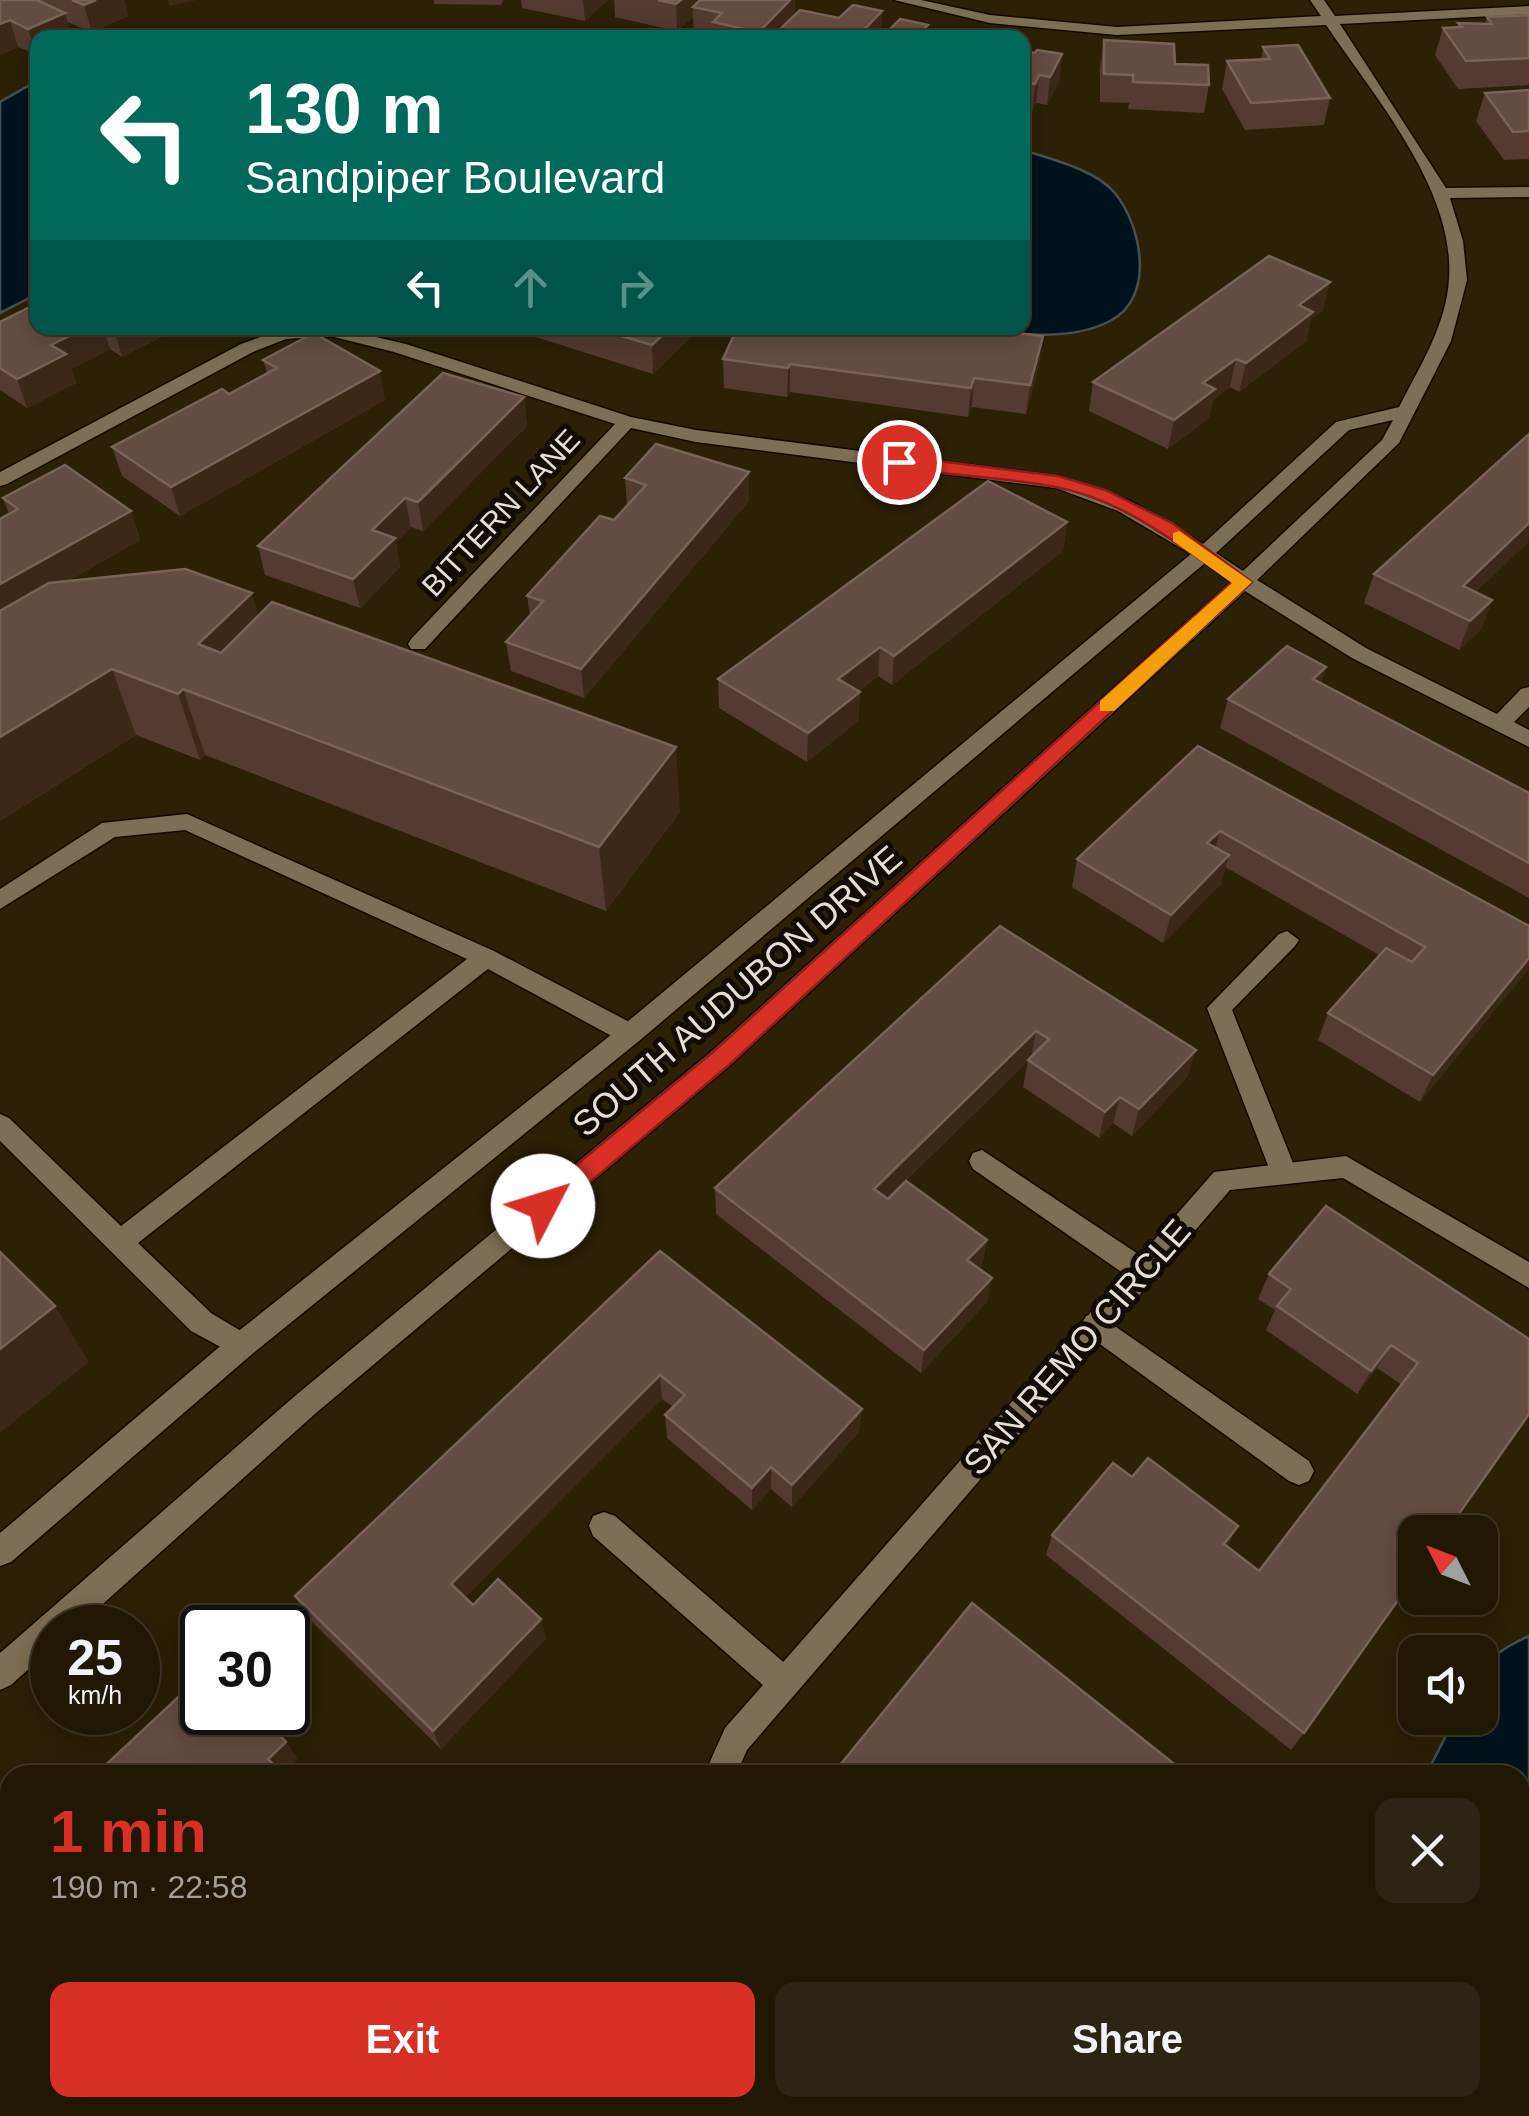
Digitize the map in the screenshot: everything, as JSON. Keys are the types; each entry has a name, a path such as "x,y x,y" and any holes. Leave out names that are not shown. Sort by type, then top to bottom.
{"street":[{"path":"901,0 990,19 1117,30 1529,10"},
{"name":"SOUTH AUDUBON DRIVE","path":"0,1674 306,1404 721,1058 1390,443 1442,341 1458,280 1455,241 1441,193 1415,147 1317,0"},
{"path":"1441,193 1529,192"},
{"path":"0,480 220,360 282,335"},
{"path":"346,335 400,348 627,422 714,438 1058,482 1125,505 1352,650 1529,738"},
{"name":"SOUTH AUDUBON DRIVE","path":"0,1552 241,1346 630,1034 1203,554 1343,426 1403,412"},
{"name":"BITTERN LANE","path":"418,644 627,422"},
{"path":"1500,724 1529,694"},
{"path":"0,900 110,829 187,822 486,957 630,1034"},
{"path":"1284,1173 1219,1008 1286,940"},
{"path":"120,1242 486,957"},
{"path":"0,1125 200,1322 241,1346"},
{"path":"982,1161 1143,1272"},
{"name":"SAN REMO CIRCLE","path":"725,1765 736,1740 784,1683 1223,1180 1346,1167 1529,1276"},
{"path":"1096,1325 1299,1471"},
{"path":"604,1526 784,1683"}],"water":[{"path":"30,85 30,298 0,313 0,102"},
{"path":"1030,152 1095,177 1114,192 1132,223 1140,260 1134,296 1125,310 1094,328 1030,334"},
{"path":"1529,1636 1529,1765 1431,1765 1446,1735 1498,1735 1498,1654"}],"building":[{"path":"0,0 37,0 65,13 28,29 10,20 0,24"},
{"path":"700,0 790,0 761,30 713,22 722,13 693,7"},
{"path":"853,5 882,11 864,30 779,30 800,10 839,18"},
{"path":"1529,15 1529,58 1466,61 1443,28 1462,27 1458,23 1492,24 1487,17"},
{"path":"900,19 928,25 923,30 889,30"},
{"path":"1104,40 1174,44 1175,64 1208,65 1209,85 1133,82 1133,75 1104,74"},
{"path":"1298,45 1330,98 1251,103 1227,61 1270,59 1263,47"},
{"path":"1037,50 1062,54 1050,77 1039,75 1035,84 1030,83 1030,52"},
{"path":"1529,90 1529,131 1513,132 1485,93"},
{"path":"1269,256 1330,282 1299,305 1313,312 1246,363 1236,359 1203,383 1215,389 1174,420 1093,382"},
{"path":"30,307 30,335 72,335 51,345 66,354 17,379 0,368 0,322"},
{"path":"310,335 317,335 380,371 171,487 112,447 222,389 229,394 277,368 263,360"},
{"path":"618,335 663,335 652,345"},
{"path":"734,335 1043,336 1030,385 974,378 971,388 723,359"},
{"path":"443,373 524,397 418,502 405,498 372,530 395,538 353,579 258,546"},
{"path":"1529,434 1529,523 1463,586 1492,600 1470,621 1374,574"},
{"path":"656,444 749,472 581,669 506,642 543,601 527,596 600,516 614,520 646,485 625,478"},
{"path":"65,465 131,511 0,584 0,519 18,509 3,498"},
{"path":"988,481 1067,522 894,656 880,647 838,679 860,692 808,733 718,679"},
{"path":"185,569 252,593 198,644 221,653 272,602 676,747 599,847 183,689 178,694 112,669 0,737 0,611 49,583"},
{"path":"1287,646 1326,667 1313,679 1529,793 1529,863 1228,699"},
{"path":"1198,746 1529,926 1529,958 1433,1075 1328,1013 1386,948 1412,962 1425,947 1220,831 1207,843 1229,855 1171,915 1077,859"},
{"path":"1000,926 1196,1050 1139,1109 1120,1097 1105,1112 1028,1060 1049,1039 1036,1031 874,1189 888,1199 906,1181 987,1240 967,1260 992,1278 924,1350 715,1188"},
{"path":"1326,1206 1529,1339 1529,1414 1458,1515 1398,1515 1398,1600 1304,1733 1052,1535 1113,1463 1132,1477 1148,1458 1238,1526 1224,1544 1259,1571 1418,1363 1391,1345 1371,1371 1277,1306 1291,1289 1269,1274"},
{"path":"660,1251 862,1409 792,1485 771,1467 752,1488 665,1415 685,1395 660,1375 451,1584 473,1605 498,1579 541,1619 433,1731 310,1611 310,1605 295,1596"},
{"path":"0,1252 55,1306 0,1349"},
{"path":"972,1603 1175,1765 840,1765"},
{"path":"180,1696 180,1735 279,1735 286,1742 268,1759 274,1765 106,1765 138,1735 160,1735 160,1714"}],"slow traffic":[{"path":"1107,706 1243,582 1179,537"}],"route":[{"path":"543,1206 721,1058 1243,582 1151,518 1099,494 1058,482 899,462"}]}
